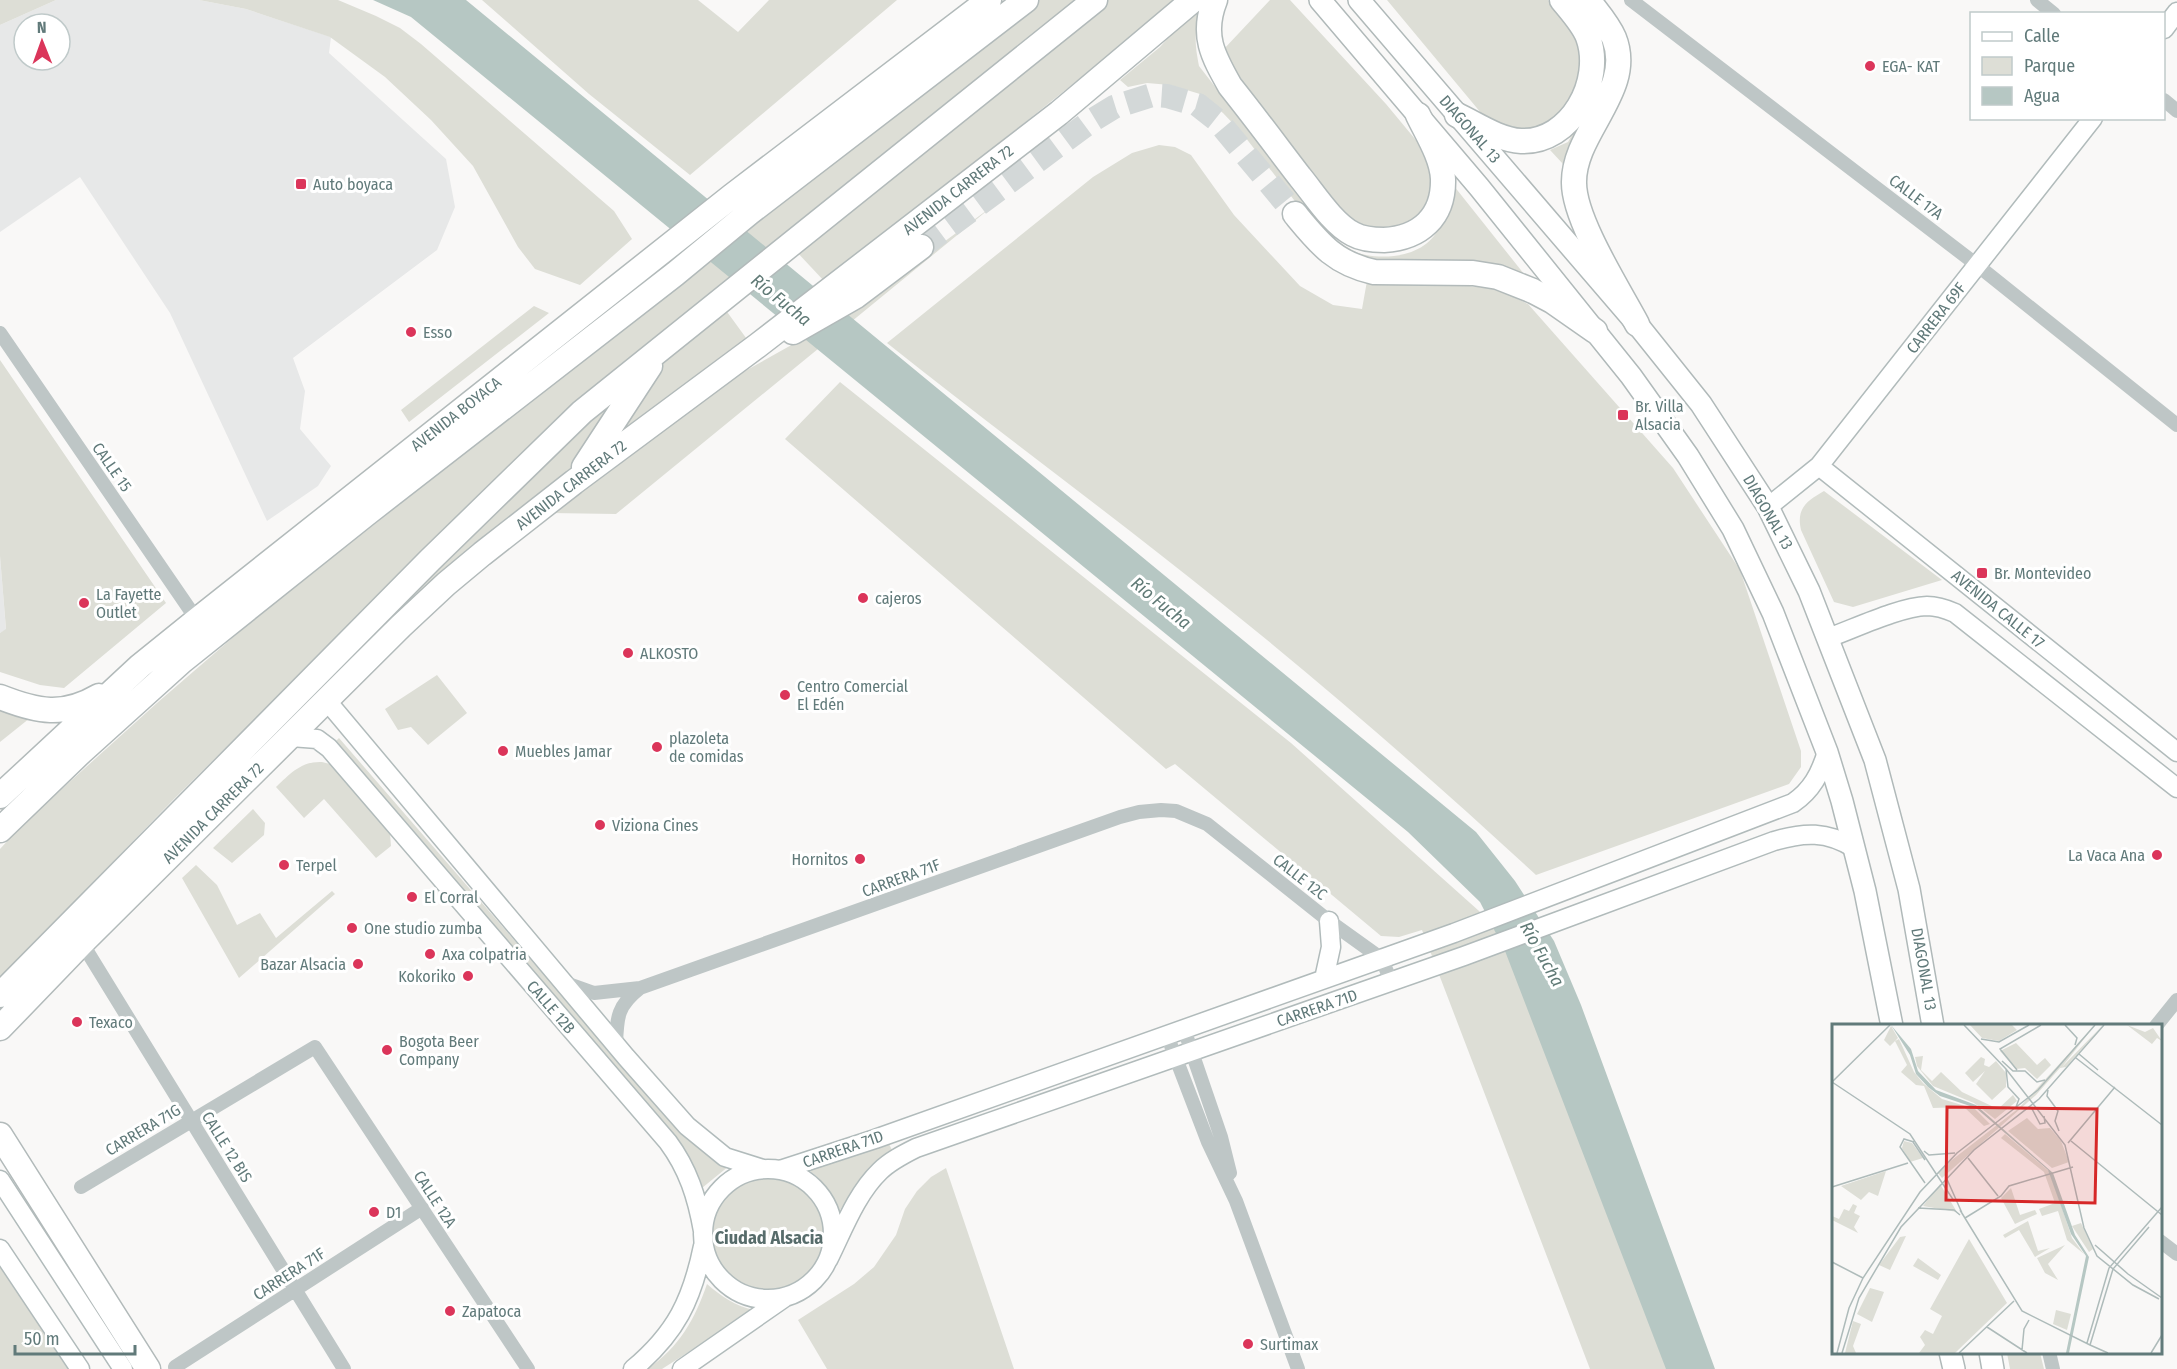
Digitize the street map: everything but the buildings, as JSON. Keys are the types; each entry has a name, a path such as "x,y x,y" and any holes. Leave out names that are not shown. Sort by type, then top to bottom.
{"highway":[{"name":"AVENIDA BOYACA","path":"258,571 732,196 989,0"},
{"path":"0,830 157,683 320,551 675,274 749,213 1026,0"},
{"name":"AVENIDA CARRERA 72","path":"0,995 430,560 582,412 1095,0"},
{"name":"AVENIDA CARRERA 72","path":"0,1028 82,943 446,584 574,482 718,374 838,295 1193,0"},
{"path":"1215,0 1208,38 1211,50 1225,77 1317,198 1339,223 1353,234 1373,240 1397,239 1423,228 1435,214 1442,193 1443,177 1439,162 1414,110"},
{"path":"1457,115 1502,137 1520,141 1539,139 1567,123 1586,93 1592,76 1593,56 1588,36 1562,0"},
{"path":"1588,0 1613,35 1618,52 1618,63 1607,100 1580,150 1574,183 1576,201 1584,223 1637,324"},
{"path":"1295,214 1321,246 1340,260 1358,268 1374,272 1473,273 1498,277 1552,301 1595,331"},
{"path":"838,295 921,248"},
{"path":"534,382 552,339"},
{"path":"574,482 663,346"},
{"path":"0,698 36,710 58,711 90,701 140,666 258,571 320,551"},
{"path":"0,796 140,666"},
{"path":"87,715 157,683"},
{"path":"0,1135 148,1369"}],"main road":[{"path":"1320,0 1414,110"},
{"name":"DIAGONAL 13","path":"1359,0 1637,324 1701,404 1768,507 1828,638 1875,760 1909,889 1933,1024"},
{"name":"DIAGONAL 13","path":"1414,110 1536,256 1631,376 1688,456 1733,529 1773,613 1827,752 1854,848 1892,1024"},
{"path":"1950,1354 1953,1369"},
{"path":"1990,1354 1993,1369"}],"street":[{"name":"CALLE 17A","path":"1631,0 1977,265 2177,425"},
{"path":"2037,0 2052,12"},
{"path":"2165,27 2177,12"},
{"path":"2165,102 2177,111"},
{"name":"CARRERA 69F","path":"1768,507 1819,466 2091,120"},
{"name":"CALLE 15","path":"0,333 196,620"},
{"name":"AVENIDA CALLE 17","path":"1819,466 2177,752"},
{"name":"AVENIDA CALLE 17","path":"1828,638 1907,609 1928,606 1944,608 1954,613 2177,788"},
{"name":"CALLE 12B","path":"327,701 687,1126 726,1157 772,1169"},
{"name":"CALLE 12B","path":"291,737 317,739 329,748 668,1142 688,1174 699,1207 703,1237"},
{"name":"CARRERA 71D","path":"772,1169 875,1139 1382,959 1793,803 1815,782 1827,752"},
{"name":"CARRERA 71F","path":"563,981 583,991 594,993 640,988 1120,817 1139,812 1176,811"},
{"name":"CALLE 12C","path":"1176,811 1207,824 1329,921 1382,959"},
{"name":"CARRERA 71D","path":"828,1260 861,1195 880,1171 897,1157 927,1144 1464,956 1794,835 1811,833 1826,835 1854,848"},
{"path":"1324,979 1331,947 1329,921"},
{"name":"CALLE 12 BIS","path":"82,943 344,1369"},
{"path":"1382,959 1391,982"},
{"name":"CARRERA 71F","path":"616,1044 617,1018 620,1008 628,997 640,988"},
{"path":"2158,1024 2177,1000"},
{"path":"1176,1032 1208,1142 1236,1201 1298,1369"},
{"name":"CARRERA 71G","path":"81,1186 315,1047"},
{"name":"CALLE 12A","path":"315,1047 528,1369"},
{"path":"633,1369 655,1350 671,1331 684,1308 690,1292 709,1208 721,1188 748,1172 772,1169 802,1178 812,1185 826,1203 831,1214 834,1237 828,1260 816,1278 808,1285 788,1296 682,1369"},
{"path":"0,1180 123,1369"},
{"name":"CARRERA 71F","path":"175,1367 422,1208"},
{"path":"703,1237 712,1267 729,1286 757,1298 788,1296"},
{"path":"2162,1243 2177,1254"},
{"path":"0,1249 80,1369"},
{"path":"2049,1354 2053,1369"}],"shaded area":[{"path":"56,0 199,0 246,9 331,37 329,53 446,159 455,207 437,250 293,358 305,391 300,429 331,466 318,486 267,521 170,313 80,177 0,232 0,25 12,20 12,72 72,72 72,12 29,12"},
{"path":"0,556 6,630 0,633"}],"green space":[{"path":"0,0 56,0 29,12 12,12 12,20 0,25"},
{"path":"199,0 338,0 400,28 614,211 632,239 580,285 535,269 518,247 473,166 431,120 385,77 330,37 246,9"},
{"path":"482,0 698,0 738,32 769,0 897,0 690,175 589,94"},
{"path":"1039,0 1079,0 697,304 564,414 175,798 0,978 0,849 23,824 267,608 827,164"},
{"path":"1105,0 1178,0 825,282 795,250"},
{"path":"1270,0 1290,0 1386,104 1425,151 1433,172 1432,189 1425,210 1409,227 1389,233 1348,221 1237,76 1223,50"},
{"path":"1387,0 1548,0 1573,32 1582,52 1577,96 1551,122 1530,129 1506,130 1486,119"},
{"path":"1204,6 1196,36 1199,66 1330,235 1356,252 1366,255 1387,257 1418,249 1434,236 1439,227 1450,181 1528,279 1373,262 1325,240 1242,133 1200,94 1170,85 1147,83 1128,87 1120,80"},
{"path":"1599,35 1604,71 1601,87 1589,118 1563,164 1550,150 1568,142 1595,94"},
{"path":"1159,145 1175,147 1191,155 1234,215 1300,286 1333,305 1362,309 1367,281 1496,289 1528,304 1673,468 1740,570 1801,751 1801,767 1789,784 1536,875 1381,736 1261,635 887,343 1093,177 1132,153"},
{"path":"994,205 616,514 550,513 729,380 845,315"},
{"path":"534,306 549,313 409,422 401,410"},
{"path":"725,309 749,342 602,453 666,355"},
{"path":"0,360 166,603 64,688 40,685 0,672 0,633 6,629 0,556"},
{"path":"840,382 1291,743 1507,936 1667,1369 1590,1369 1422,930 1399,937 1381,936 1175,764 1166,769 785,439"},
{"path":"626,389 572,470 345,669 341,665 530,473"},
{"path":"1824,491 1942,580 1853,607 1834,602 1801,530 1800,522 1804,506"},
{"path":"437,675 467,713 428,745 411,727 398,730 385,709"},
{"path":"0,707 30,718 0,742"},
{"path":"339,738 671,1121 705,1152 729,1166 702,1188 687,1155 666,1126 335,742"},
{"path":"322,762 330,764 390,833 391,846 376,858 324,799 304,818 276,787 302,766"},
{"path":"253,809 265,823 264,835 232,863 213,848"},
{"path":"196,865 217,885 237,925 260,913 276,938 332,891 335,894 239,978 182,878"},
{"path":"889,1144 893,1152 855,1188 838,1213 824,1186 811,1170"},
{"path":"946,1168 1014,1369 827,1369 798,1320 854,1284 874,1267 896,1235 905,1209 917,1191 931,1177"},
{"path":"768,1177 790,1181 808,1194 821,1212 825,1234 821,1256 808,1274 790,1287 768,1291 746,1287 728,1274 715,1256 711,1234 715,1212 728,1194 746,1181"},
{"path":"0,1267 68,1369 0,1369"},
{"path":"707,1284 729,1300 754,1310 662,1369 647,1369 677,1342 691,1321"},
{"path":"2007,1354 2040,1354 2044,1369 2010,1369"}],"water":[{"name":"Río Fucha","path":"373,0 466,0 1476,832 1515,881 1554,941 1581,1005 1715,1369 1666,1369 1505,951 1480,902 1408,832 411,17"}],"tunnel":[{"path":"921,247 1091,121 1114,107 1152,95 1167,96 1198,105 1217,120 1295,214"}],"place":[{"name":"EGA- KAT","path":"1870,66"},
{"name":"Auto boyaca","path":"301,184"},
{"name":"Esso","path":"411,332"},
{"name":"Br. Villa Alsacia","path":"1623,415"},
{"name":"Br. Montevideo","path":"1982,573"},
{"name":"cajeros","path":"863,598"},
{"name":"La Fayette Outlet","path":"84,603"},
{"name":"ALKOSTO","path":"628,653"},
{"name":"Centro Comercial El Edén","path":"785,695"},
{"name":"plazoleta de comidas","path":"657,747"},
{"name":"Muebles Jamar","path":"503,751"},
{"name":"Viziona Cines","path":"600,825"},
{"name":"La Vaca Ana","path":"2157,855"},
{"name":"Hornitos","path":"860,859"},
{"name":"Terpel","path":"284,865"},
{"name":"El Corral","path":"412,897"},
{"name":"One studio zumba","path":"352,928"},
{"name":"Axa colpatria","path":"430,954"},
{"name":"Bazar Alsacia","path":"358,964"},
{"name":"Kokoriko","path":"468,976"},
{"name":"Texaco","path":"77,1022"},
{"name":"Bogota Beer Company","path":"387,1050"},
{"name":"D1","path":"374,1212"},
{"name":"Zapatoca","path":"450,1311"},
{"name":"Surtimax","path":"1248,1344"}],"district":[{"name":"Ciudad Alsacia","path":"769,1238"}]}
